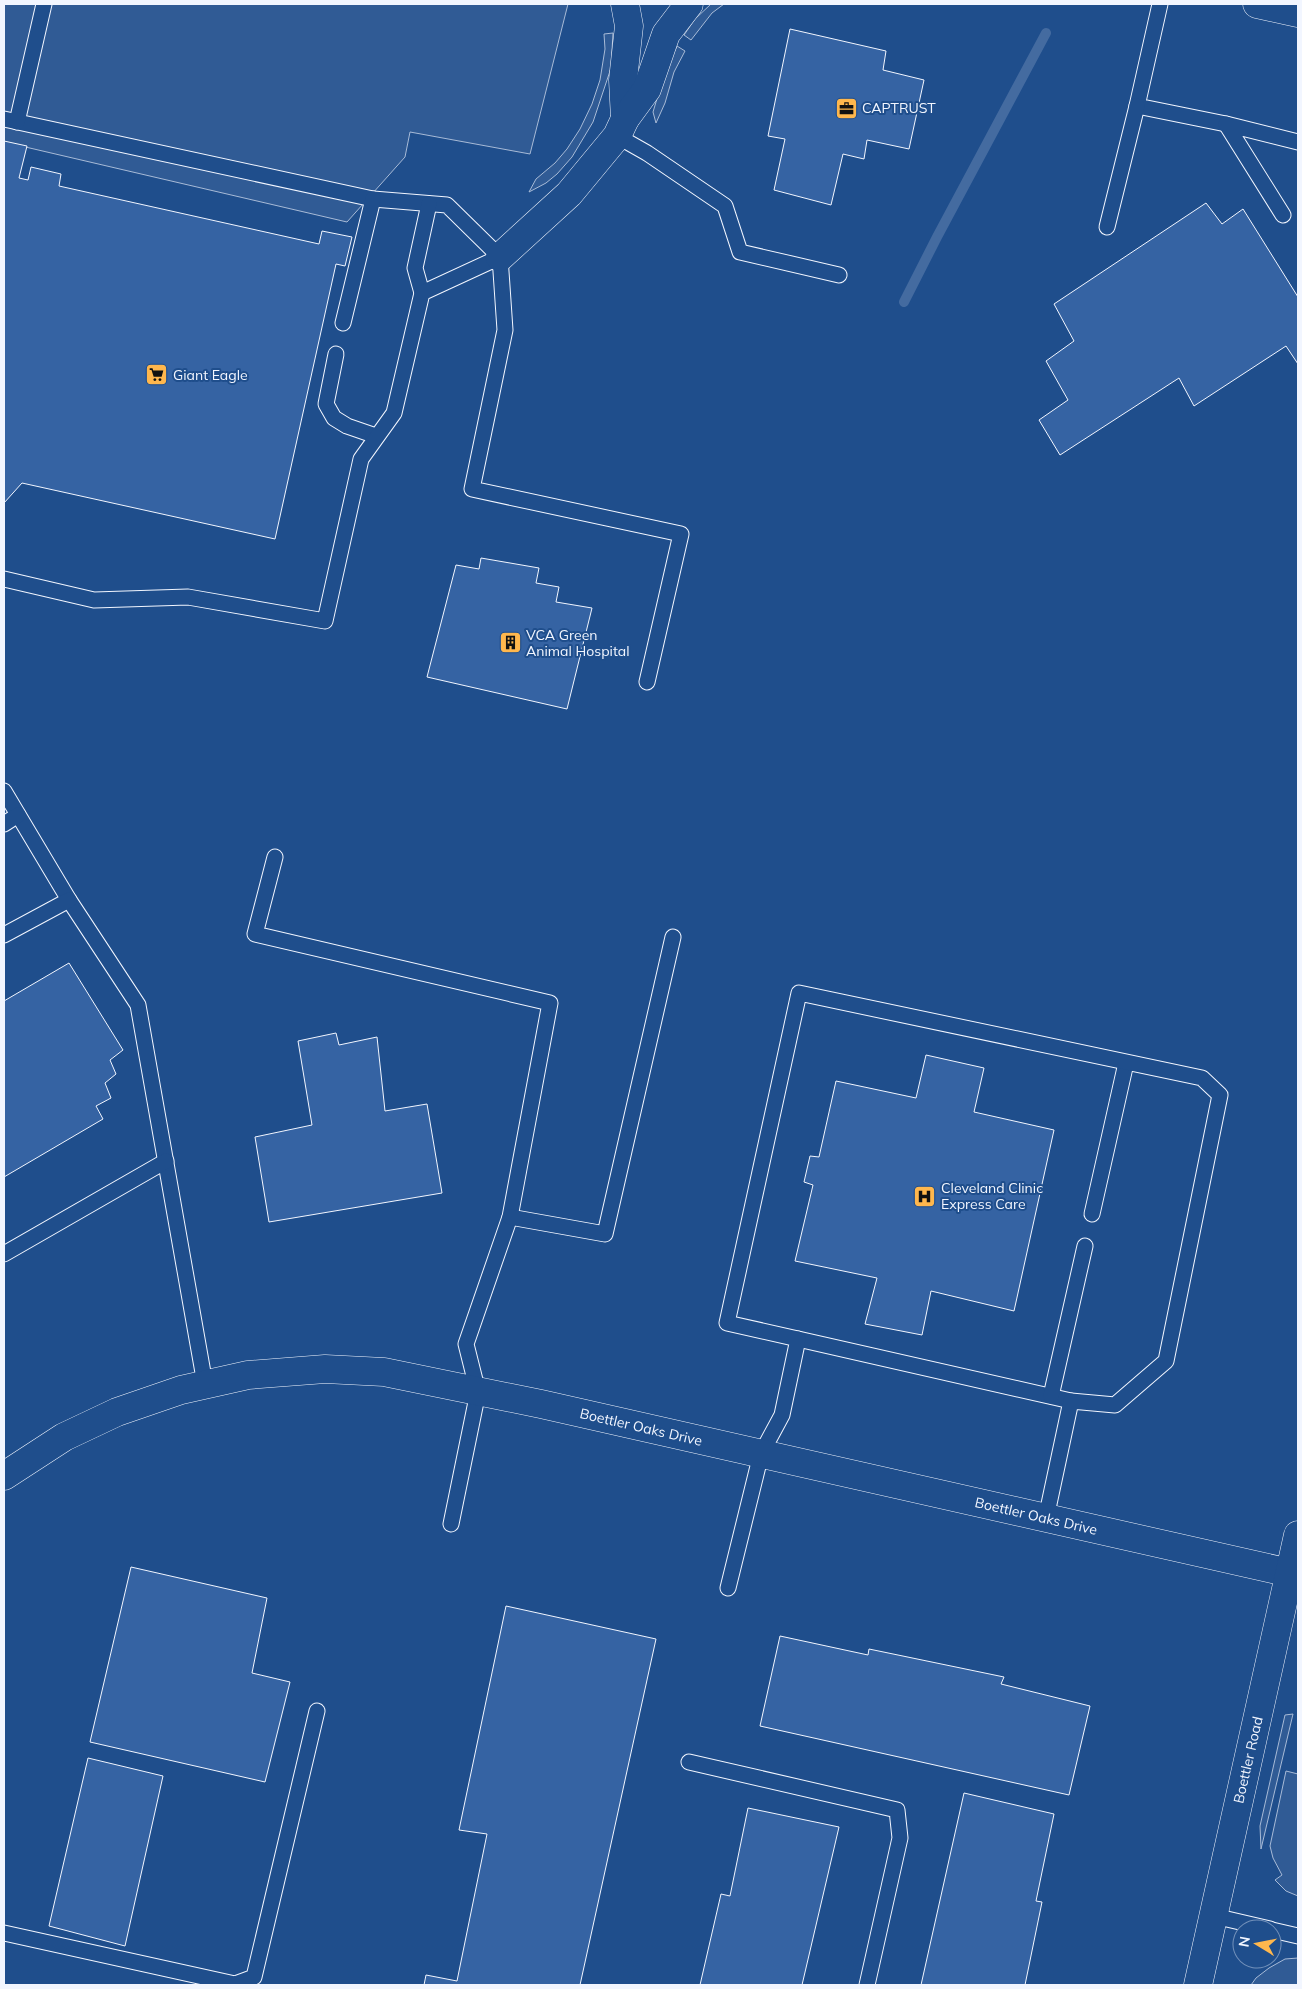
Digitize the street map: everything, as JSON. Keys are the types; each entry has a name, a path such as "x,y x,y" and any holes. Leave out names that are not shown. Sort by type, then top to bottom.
{"street":[{"path":"621,127 623,80 629,26 625,4"},
{"path":"500,257 569,194 621,127 647,88 666,34 689,4"},
{"path":"1257,4 1298,13"},
{"name":"Boettler Oaks Drive","path":"4,1476 64,1437 117,1412 181,1390 248,1375 325,1369 384,1372 761,1454 1290,1573"},
{"name":"Boettler Road","path":"1198,1985 1298,1535"}],"lane":[{"path":"44,4 10,120 373,199 447,205 500,257 505,330 472,489 682,534 647,682"},
{"path":"1106,227 1137,106 1160,4"},
{"path":"1137,106 1226,124 1298,142"},
{"path":"1226,124 1283,215"},
{"path":"621,127 648,153 725,206 740,252 839,275"},
{"path":"343,323 373,199"},
{"path":"4,579 94,600 188,597 325,621 361,459 394,413 422,294 415,268 429,204"},
{"path":"422,294 500,257"},
{"path":"336,354 326,404 334,418 347,426 376,436"},
{"path":"4,792 69,900 138,1005 206,1384"},
{"path":"4,824 18,815"},
{"path":"275,857 256,934 550,1003 510,1217 466,1344 478,1392 451,1524"},
{"path":"4,935 69,900"},
{"path":"510,1217 605,1234 672,937"},
{"path":"799,993 1126,1063 1202,1078 1220,1096 1166,1361 1115,1404 1071,1401 727,1323 799,993"},
{"path":"1092,1214 1126,1063"},
{"path":"4,1254 166,1161"},
{"path":"1051,1396 1085,1246"},
{"path":"728,1588 761,1454 782,1415 798,1339"},
{"path":"1046,1518 1071,1401"},
{"path":"4,1932 235,1984 254,1977 317,1710"},
{"path":"689,1762 897,1810 900,1838 867,1985"},
{"path":"1214,1916 1232,1920"},
{"path":"1282,1932 1298,1936"}],"shaded area":[{"path":"4,4 568,4 530,154 410,132 405,157 347,222 4,142"},
{"path":"711,4 724,4 712,13 691,40 684,35 695,19"},
{"path":"613,33 611,68 593,122 572,157 557,174 546,183 529,192 536,179 555,163 580,129 592,104 600,80 605,49 604,34"},
{"path":"677,46 685,51 674,72 665,103 656,123 653,112 665,72"},
{"path":"1293,1714 1261,1849 1260,1826 1285,1715"},
{"path":"1286,1771 1298,1774 1298,1896 1286,1891 1275,1880 1282,1875 1273,1858 1270,1846"},
{"path":"1298,1958 1298,1985 1251,1985 1256,1978 1268,1969 1282,1969 1282,1961"}],"building":[{"name":"CAPTRUST","path":"790,29 886,51 883,70 924,80 909,149 867,140 864,159 843,154 831,205 774,190 785,139 768,136"},
{"name":"Giant Eagle","path":"4,141 27,146 19,178 28,180 31,167 61,174 59,186 319,244 322,231 352,237 345,266 336,264 275,539 22,483 4,503"},
{"path":"1206,203 1222,224 1243,209 1298,297 1298,364 1286,346 1194,406 1179,378 1060,455 1039,420 1068,400 1046,361 1074,341 1054,304"},
{"name":"VCA Green Animal Hospital","path":"481,558 539,568 536,583 559,587 556,602 592,608 567,709 427,677 456,565 479,569"},
{"path":"69,963 123,1050 110,1060 116,1074 105,1083 111,1098 96,1106 103,1119 4,1177 4,1001"},
{"path":"336,1033 339,1045 377,1037 385,1111 427,1104 442,1193 269,1222 255,1137 312,1125 298,1041"},
{"name":"Cleveland Clinic Express Care","path":"926,1055 984,1068 974,1112 1054,1130 1014,1311 931,1291 922,1335 865,1324 877,1278 795,1261 813,1185 804,1182 810,1156 819,1157 836,1081 916,1098"},
{"path":"131,1567 267,1598 252,1673 290,1682 265,1782 90,1742"},
{"path":"506,1606 656,1639 580,1985 424,1985 426,1975 457,1981 487,1834 459,1830"},
{"path":"780,1636 868,1655 869,1649 1004,1677 1001,1684 1090,1706 1069,1795 760,1726"},
{"path":"88,1758 163,1776 125,1946 49,1926"},
{"path":"964,1793 1054,1814 1036,1901 1042,1902 1025,1985 921,1985"},
{"path":"748,1808 839,1827 802,1985 700,1985 721,1894 730,1896"}],"waterway":[{"path":"904,302 1046,33"}],"place":[{"name":"CAPTRUST","path":"846,108"},
{"name":"Giant Eagle","path":"157,375"},
{"name":"VCA Green Animal Hospital","path":"510,643"},
{"name":"Cleveland Clinic Express Care","path":"925,1196"}]}
